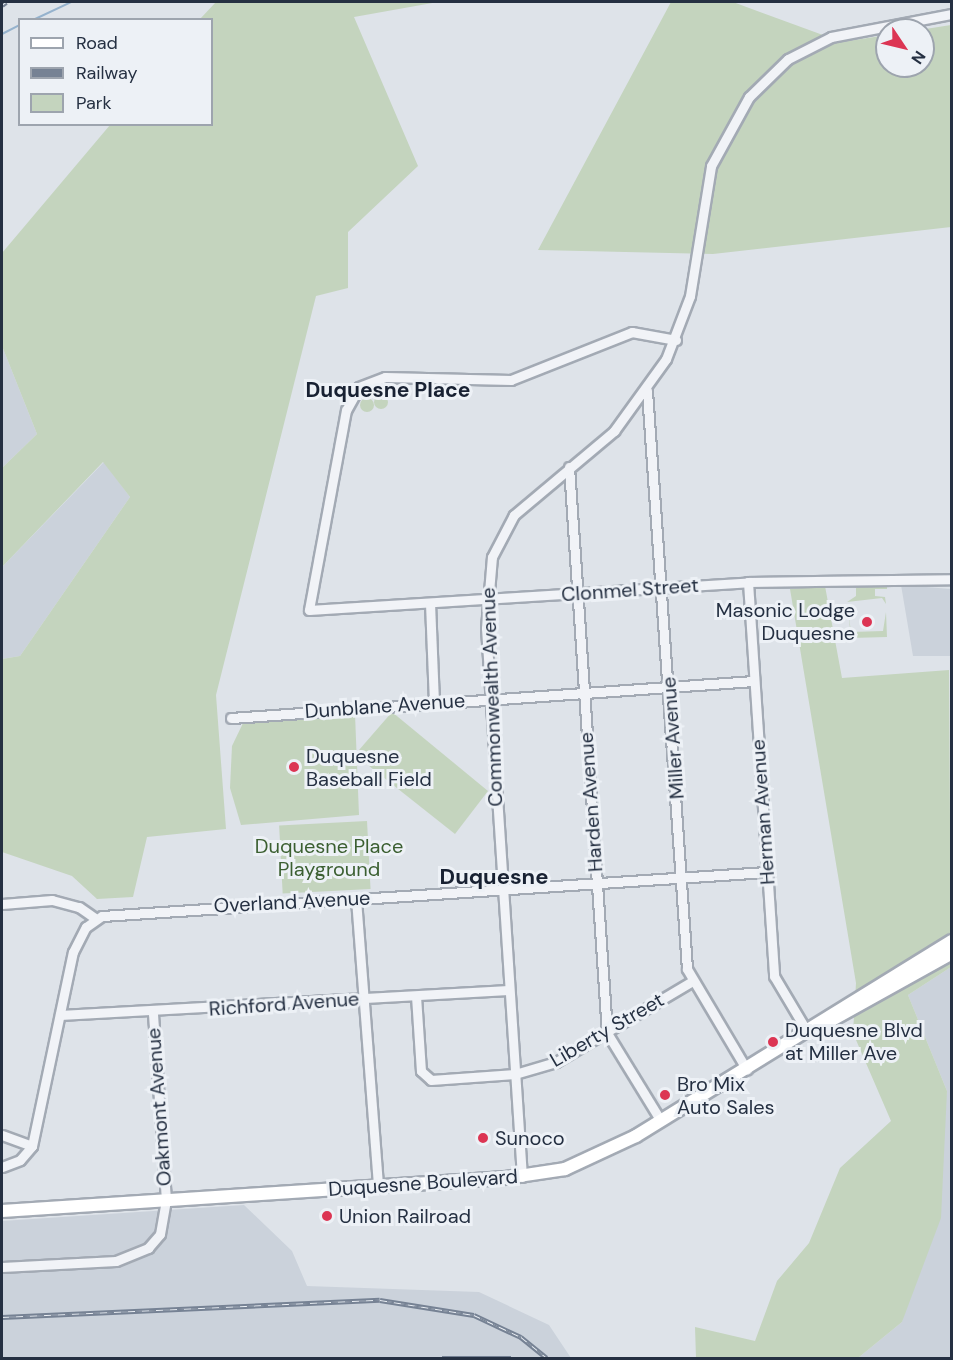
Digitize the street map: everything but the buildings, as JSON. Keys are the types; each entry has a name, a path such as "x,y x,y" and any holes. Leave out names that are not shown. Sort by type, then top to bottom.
{"main road":[{"name":"Duquesne Boulevard","path":"840,1014 951,941"},
{"name":"Duquesne Boulevard","path":"2,1211 522,1177 580,1165 661,1121 840,1014 951,953"}],"street":[{"name":"Commonwealth Avenue","path":"522,1177 501,890 485,600 492,557 507,525 569,467 614,431 647,391 676,340 693,282 711,166 749,97 788,59 831,37 951,14"},
{"name":"Clonmel Street","path":"676,340 632,332 512,380 397,376 368,381 353,393 346,410 309,610 748,582 951,579"},
{"name":"Miller Avenue","path":"647,391 691,982 747,1070"},
{"name":"Harden Avenue","path":"569,467 607,1033 661,1121"},
{"name":"Herman Avenue","path":"748,582 767,872 777,985 808,1033"},
{"path":"430,603 434,703"},
{"name":"Dunblane Avenue","path":"231,718 754,681"},
{"name":"Overland Avenue","path":"96,919 356,898 767,872"},
{"path":"356,898 378,1187"},
{"path":"2,904 52,900 79,907 96,919 75,944 32,1146 20,1160 2,1167"},
{"name":"Liberty Street","path":"416,996 424,1078 514,1074 556,1062 691,982"},
{"name":"Richford Avenue","path":"60,1015 153,1013 508,990"},
{"name":"Oakmont Avenue","path":"2,1267 102,1264 131,1256 160,1234 166,1200 153,1013"},
{"path":"2,1135 32,1146"}],"shaded area":[{"path":"2,346 37,434 2,468"},
{"path":"104,462 130,497 20,656 2,659 2,567"},
{"path":"901,585 951,589 951,673 950,656 913,656"},
{"path":"951,967 951,1358 858,1358 902,1322 947,1091 908,995"},
{"path":"244,1205 292,1251 307,1286 479,1292 549,1325 571,1358 2,1358 2,1221"}],"green space":[{"path":"216,2 438,2 354,17 418,166 348,232 348,288 316,296 216,695 226,829 147,837 133,897 97,899 72,876 2,852 2,659 20,656 130,497 103,462 2,567 2,468 37,434 2,346 2,253 109,126 213,126 213,18 201,18"},
{"path":"671,2 733,2 842,42 875,37 875,78 935,78 935,28 951,25 951,227 713,254 538,250"},
{"path":"378,395 384,395 388,402 384,409 378,409 374,405 374,399"},
{"path":"364,398 370,398 374,405 370,412 364,412 360,408 360,402"},
{"path":"847,584 887,584 887,589 875,589 875,596 885,597 886,604 882,598 847,602 856,596 856,588"},
{"path":"825,586 842,678 949,670 951,967 908,995 947,1091 941,1218 902,1322 858,1358 696,1358 695,1327 755,1341 777,1281 809,1243 840,1168 891,1121 853,1033 856,983 790,589"},
{"path":"848,610 851,632 883,631 886,612 887,637 851,638"},
{"path":"392,712 488,791 455,834 359,758 359,750"},
{"name":"Duquesne Baseball Field","path":"355,714 359,815 241,825 230,788 232,746 244,721"},
{"name":"Duquesne Place Playground","path":"367,821 371,889 283,894 279,826"}],"waterway":[{"path":"37,18 71,2"},
{"path":"2,34 18,26"}],"railway":[{"path":"2,5 6,2"},
{"path":"2,1317 380,1300 474,1315 521,1337 547,1358"},
{"path":"442,1358 511,1358"}],"place":[{"name":"Masonic Lodge Duquesne","path":"867,622"},
{"name":"Duquesne Baseball Field","path":"294,767"},
{"name":"Duquesne Blvd at Miller Ave","path":"773,1042"},
{"name":"Bro Mix Auto Sales","path":"665,1095"},
{"name":"Sunoco","path":"483,1138"},
{"name":"Union Railroad","path":"327,1216"}],"district":[{"name":"Duquesne Place","path":"388,390"},
{"name":"Duquesne","path":"494,877"}]}
